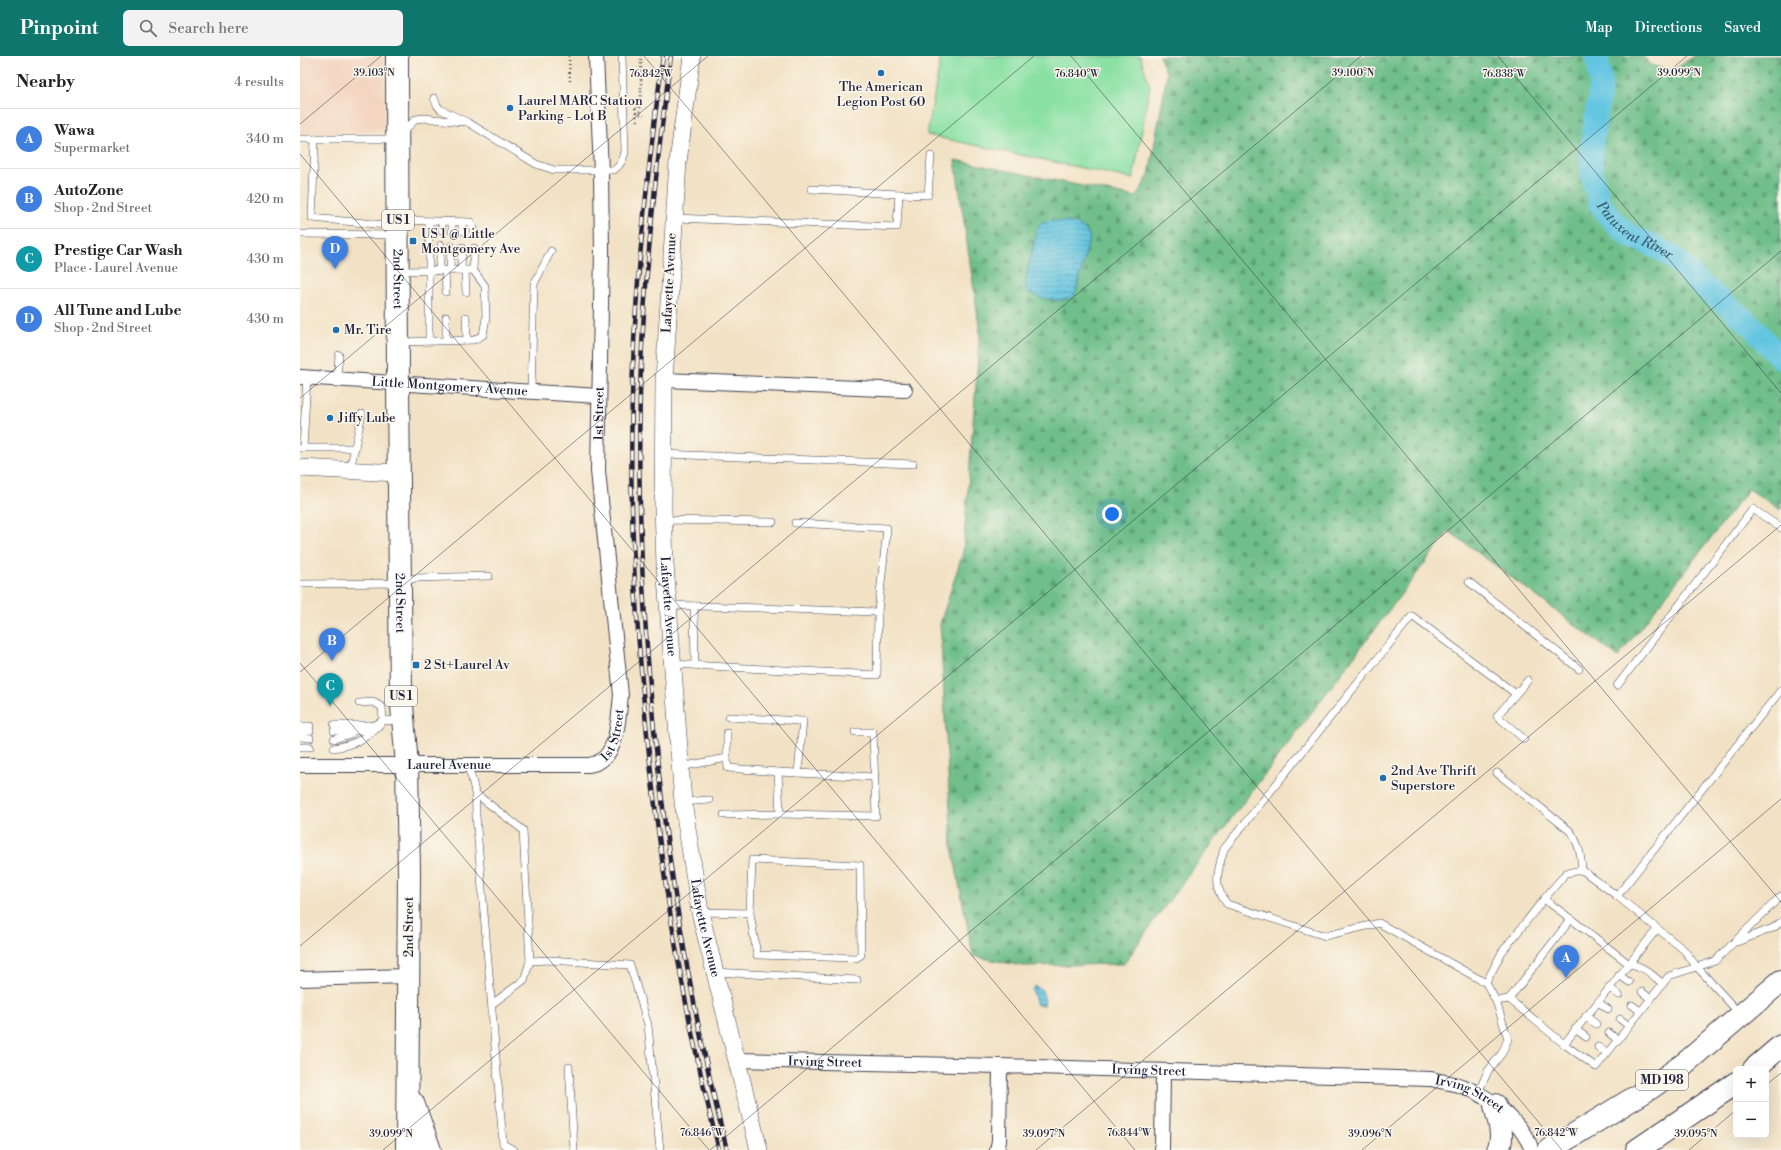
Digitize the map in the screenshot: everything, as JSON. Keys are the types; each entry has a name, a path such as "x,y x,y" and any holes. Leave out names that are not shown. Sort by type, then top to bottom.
{"main road":[{"name":"2nd Street","path":"397,56 401,694 393,720 407,765 409,872 407,1150"},
{"name":"MD 198","path":"1549,1150 1652,1087 1684,1064 1742,1016 1781,981"},
{"path":"1758,1066 1778,1051"},
{"path":"1637,1150 1729,1088"},
{"path":"1660,1150 1703,1113 1729,1088"},
{"path":"408,1091 430,1150"},
{"path":"1486,1099 1501,1132 1501,1145 1498,1150"}],"street":[{"name":"1st Street","path":"596,56 601,171 602,250 598,471 621,695 612,748 601,762 597,763"},
{"name":"Lafayette Avenue","path":"692,56 678,162 673,218 664,380 664,520 668,605 683,802 700,912 759,1150"},
{"name":"Little Montgomery Avenue","path":"303,377 599,396"},
{"path":"664,380 905,390"},
{"path":"300,468 399,473"},
{"name":"Laurel Avenue","path":"300,765 589,765 597,763"},
{"path":"300,979 408,976"},
{"name":"Irving Street","path":"737,1060 1432,1079 1457,1084 1486,1099 1510,1117 1522,1130 1532,1150"},
{"path":"997,1150 999,1141 1000,1066"},
{"path":"1162,1150 1163,1071"}],"lane":[{"path":"437,118 434,107 434,98 440,109 469,123 536,164 554,170 614,170 623,161 626,152 622,56"},
{"path":"300,139 398,139 416,119 437,118 469,123"},
{"path":"315,139 312,218 398,227"},
{"path":"812,189 928,195 931,156"},
{"path":"673,218 897,227 899,194"},
{"path":"429,221 429,340"},
{"path":"300,234 398,227 429,221 471,222 474,232"},
{"path":"442,221 442,230"},
{"path":"452,221 452,231"},
{"path":"462,222 462,232"},
{"path":"441,245 445,271 446,292"},
{"path":"445,271 451,246"},
{"path":"462,247 467,270 466,292"},
{"path":"467,270 474,248"},
{"path":"531,392 534,284 551,251"},
{"path":"398,271 467,270 485,286 486,318 483,335 474,340 398,342"},
{"path":"446,317 446,340"},
{"path":"466,317 466,340"},
{"path":"337,379 338,355"},
{"path":"303,377 302,448 354,448"},
{"path":"350,470 362,414"},
{"path":"663,454 913,464"},
{"path":"1617,686 1753,509 1781,528"},
{"path":"664,520 773,522"},
{"path":"672,664 877,675 878,612 887,528 795,523"},
{"path":"300,584 400,583 415,578 490,576"},
{"path":"1470,582 1579,669"},
{"path":"668,605 878,612"},
{"path":"694,606 695,665"},
{"path":"1486,1099 1488,1070 1502,1053 1508,1039 1496,1000 1486,983 1380,923 1325,936 1227,904 1219,893 1217,881 1224,849 1412,616 1516,694"},
{"path":"1524,739 1497,716 1528,680"},
{"path":"1617,896 1781,690"},
{"path":"359,703 373,702 382,707 393,720"},
{"path":"729,717 803,722 798,773"},
{"path":"371,725 361,731 334,732 393,720"},
{"path":"334,748 351,745 393,720"},
{"path":"300,726 310,732"},
{"path":"300,731 310,732"},
{"path":"300,737 310,732"},
{"path":"724,815 780,814 876,816 873,732 855,732"},
{"path":"727,733 728,768 875,777"},
{"path":"300,747 310,747"},
{"path":"680,767 727,758"},
{"path":"466,764 472,777 476,794 476,816 504,1144 514,1150"},
{"path":"778,772 780,814"},
{"path":"1497,773 1570,831 1576,839 1581,852 1582,870"},
{"path":"476,794 524,830 530,961 524,980 492,1004"},
{"path":"683,802 709,800"},
{"path":"752,860 860,865 861,955 856,958 757,955 750,913 752,860"},
{"path":"1486,983 1502,952 1566,873 1582,870 1684,950 1697,967 1742,1016"},
{"path":"1496,1000 1508,999 1564,1044 1596,1067 1669,976 1715,961 1781,896"},
{"path":"1544,899 1629,964 1644,968 1663,984"},
{"path":"700,912 750,913"},
{"path":"1508,999 1571,919"},
{"path":"1733,943 1773,928 1781,922"},
{"path":"1564,1044 1657,929"},
{"path":"530,961 548,960 630,965 648,1024 660,1150"},
{"path":"715,972 857,980"},
{"path":"1619,975 1629,982"},
{"path":"1609,987 1619,995"},
{"path":"1642,992 1651,999"},
{"path":"1598,1002 1608,1009"},
{"path":"1632,1005 1640,1012"},
{"path":"1586,1016 1596,1024"},
{"path":"1620,1019 1629,1026"},
{"path":"1576,1030 1586,1037"},
{"path":"1609,1033 1618,1040"},
{"path":"1598,1047 1607,1053"},
{"path":"569,1067 574,1150"}],"path":[{"path":"570,56 570,82"},
{"path":"641,56 641,103 639,114 644,115"},
{"path":"637,122 635,107 641,103"}],"shaded area":[{"path":"300,56 385,56 385,130 300,135"}],"green space":[{"path":"941,56 1140,56 1150,86 1133,179 927,135"},
{"path":"1159,56 1643,56 1651,65 1672,71 1694,56 1781,56 1781,510 1749,489 1618,657 1449,531 1156,918 1124,964 1022,966 973,956 952,847 940,624 963,552 980,332 955,160 1136,197 1149,175 1167,74"}],"water":[{"path":"1050,220 1078,225 1087,232 1090,237 1075,295 1064,300 1051,300 1038,296 1027,291 1025,284 1037,229 1042,223"},
{"path":"1035,986 1042,990 1045,1001 1044,1005 1037,1005 1032,990"}],"waterway":[{"name":"Patuxent River","path":"1597,56 1601,83 1591,149 1592,175 1600,204 1613,221 1630,236 1656,247 1673,257 1697,281 1751,325 1781,359"}],"railway":[{"path":"663,56 644,210 637,287 633,365 631,455 635,590 646,724 658,832 674,938 694,1045 719,1150"},
{"path":"671,56 653,210 641,365 639,454 643,586 653,719 665,828 673,882 691,990 727,1150"}],"place":[{"name":"The American Legion Post 60","path":"881,73"},
{"name":"Laurel MARC Station Parking - Lot B","path":"510,108"},
{"name":"US 1 @ Little Montgomery Ave","path":"413,241"},
{"name":"All Tune and Lube","path":"335,269"},
{"name":"Mr. Tire","path":"336,330"},
{"name":"Jiffy Lube","path":"330,418"},
{"name":"AutoZone","path":"332,661"},
{"name":"2 St+Laurel Av","path":"416,665"},
{"name":"Prestige Car Wash","path":"330,706"},
{"name":"2nd Ave Thrift Superstore","path":"1383,778"},
{"name":"Wawa","path":"1566,978"}]}
